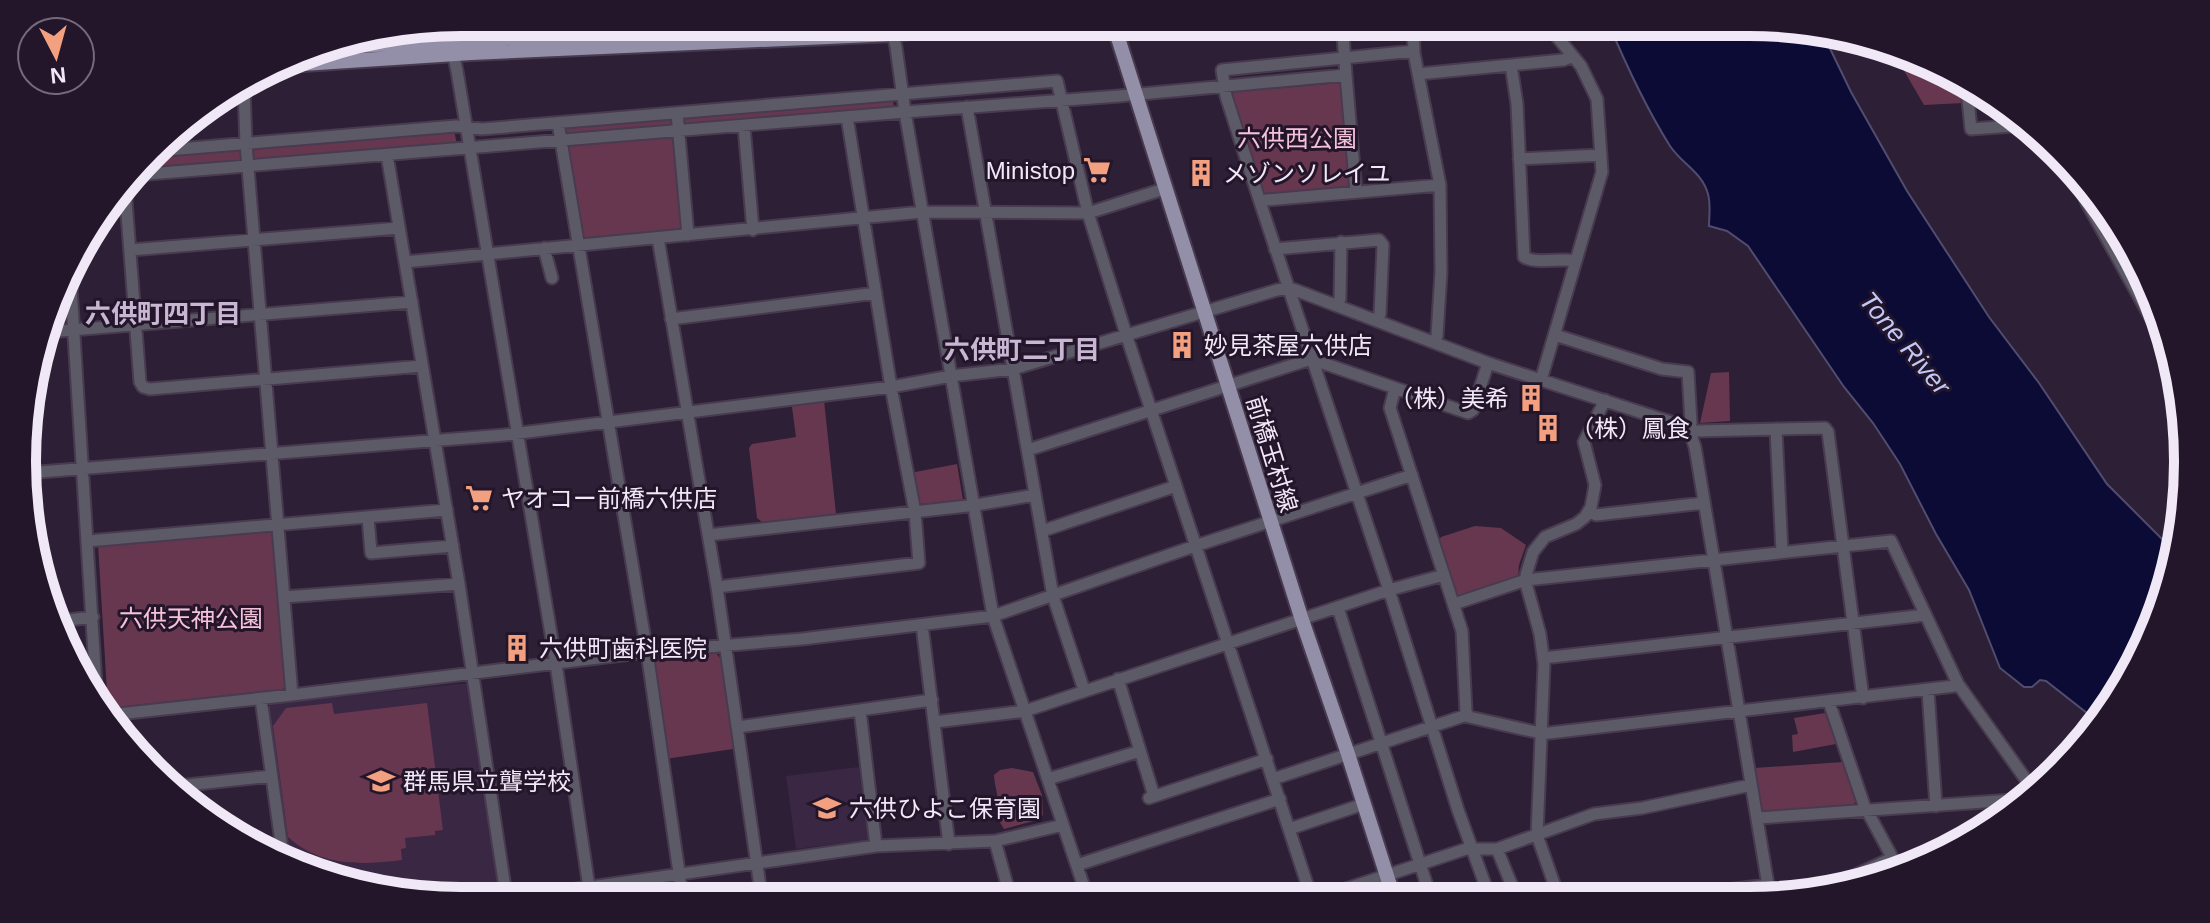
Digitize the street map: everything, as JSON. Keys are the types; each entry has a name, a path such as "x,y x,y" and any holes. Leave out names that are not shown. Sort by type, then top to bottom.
{"main road":[{"path":"317,62 452,47 519,36"},
{"path":"368,46 433,44 586,49 768,42 821,36"},
{"name":"前橋玉村線","path":"1117,36 1270,521 1391,887"}],"street":[{"path":"450,36 556,664 589,887 876,846 995,841 1063,825"},
{"path":"893,36 993,616 1084,887"},
{"path":"1343,36 1356,192"},
{"path":"1413,36 1440,185 1441,272 1435,342"},
{"path":"1541,380 1601,178 1597,99 1581,66 1555,36"},
{"path":"1414,51 1222,70 1224,86 1275,249 1486,887"},
{"path":"1418,74 1571,57"},
{"path":"1511,65 1517,104 1524,257 1530,260 1576,261"},
{"path":"149,174 1135,95 1346,75"},
{"path":"173,150 456,126 558,123 1057,81 1088,213 1195,546 1310,887"},
{"path":"244,96 292,695"},
{"path":"1968,97 1971,129 2011,126"},
{"path":"967,107 1053,596 1084,690"},
{"path":"677,113 688,235"},
{"path":"717,587 919,563 915,512 891,387 847,117"},
{"path":"558,123 647,652 681,887"},
{"path":"744,126 753,230"},
{"path":"387,155 453,546 505,887"},
{"path":"1519,159 1601,155"},
{"path":"1260,202 1440,185"},
{"path":"405,262 922,212 1088,213 1164,189"},
{"path":"126,200 140,382 146,388 422,366"},
{"path":"2088,205 2145,307"},
{"path":"130,250 399,228"},
{"path":"658,238 717,587 760,887"},
{"path":"1275,249 1376,239 1382,242 1380,314 1377,321"},
{"path":"1337,305 1340,299 1341,242"},
{"path":"544,248 552,278"},
{"path":"36,472 518,433 891,387 1013,369 1288,288 1488,363 1680,425 1689,432 1825,428 1828,432 1863,698"},
{"path":"71,292 96,679"},
{"path":"671,319 876,293"},
{"path":"57,331 412,302"},
{"path":"1555,335 1662,369 1688,372 1689,432 1714,560 1768,886"},
{"path":"1034,448 1311,359 1468,413 1473,410 1488,363"},
{"path":"1395,388 1390,408 1465,645 1467,715"},
{"path":"1555,887 1537,835 1543,658 1526,580 1527,567 1535,547 1545,537 1571,527 1589,511 1596,487 1584,442 1605,400"},
{"path":"1776,429 1782,552"},
{"path":"119,714 647,652 802,639 993,616 1412,475"},
{"path":"1042,531 1176,486"},
{"path":"708,535 974,506 1035,495"},
{"path":"1589,511 1596,515 1704,503"},
{"path":"88,541 447,510"},
{"path":"368,517 371,553 453,546"},
{"path":"1454,604 1526,580 1891,541 1958,684 2028,782"},
{"path":"935,722 1025,711 1389,590 1444,575"},
{"path":"284,597 459,584"},
{"path":"1338,608 1428,887"},
{"path":"1543,658 1924,614"},
{"path":"67,620 93,617"},
{"path":"922,625 949,844"},
{"path":"1118,679 1151,797 1267,759"},
{"path":"1273,779 1467,715 1542,733 1863,698 1958,684"},
{"path":"1928,690 1936,806"},
{"path":"261,699 281,847"},
{"path":"738,727 932,700"},
{"path":"1829,702 1866,810 1894,861"},
{"path":"860,710 876,846"},
{"path":"1048,779 1140,751"},
{"path":"186,785 272,776"},
{"path":"1349,887 1471,848 1497,849 1594,814 1642,808 1751,785"},
{"path":"1077,865 1280,799"},
{"path":"1758,818 2006,801"},
{"path":"1289,829 1364,804"},
{"path":"995,841 1008,887"},
{"path":"1497,849 1513,887"},
{"path":"1863,872 1892,858"}],"shaded area":[{"name":"群馬県立聾学校","path":"468,683 472,687 501,887 434,886 378,879 351,873 288,850 267,708 270,704"},
{"name":"六供ひよこ保育園","path":"859,767 868,840 796,849 786,776"}],"green space":[{"path":"1902,65 1961,93 1963,103 1924,105"},
{"name":"六供西公園","path":"1339,83 1344,86 1352,185 1347,189 1267,196 1262,193 1231,97 1234,92"},
{"path":"893,99 894,109 682,125 681,119 683,117"},
{"path":"669,117 673,125 670,127 566,136 562,128 566,125"},
{"path":"454,130 457,145 255,161 251,150 254,147"},
{"path":"671,136 675,139 682,226 678,230 585,238 580,235 566,149 569,144"},
{"path":"237,148 241,151 242,159 239,162 153,169 169,154"},
{"path":"1729,372 1730,421 1700,423 1711,373"},
{"path":"824,400 836,514 762,522 757,518 749,448 752,444 796,437 794,404"},
{"path":"957,464 963,500 920,504 916,501 910,473"},
{"path":"1475,526 1501,528 1526,545 1518,579 1460,597 1456,595 1438,542 1441,537"},
{"name":"六供天神公園","path":"271,531 275,534 287,685 283,689 114,707 107,697 98,545"},
{"path":"714,651 721,659 733,749 665,759 653,658"},
{"path":"332,703 334,714 427,703 443,830 435,831 435,835 405,838 406,848 401,849 402,860 342,862 314,854 288,837 273,726 286,708"},
{"path":"1825,713 1836,744 1793,752 1792,735 1798,734 1794,718"},
{"path":"1843,762 1857,800 1854,804 1765,811 1760,808 1754,768"},
{"path":"1012,768 1033,772 1042,795 1043,815 1037,820 1004,829 995,814 998,799 994,775 1000,770"}],"water":[{"name":"Tone River","path":"1614,36 1748,36 1828,43 1907,191 1989,317 2039,383 2107,484 2166,543 2142,624 2117,674 2091,714 2046,681 2040,680 2032,687 2024,687 2000,668 1969,590 1900,464 1748,246 1727,231 1709,226 1705,186 1675,152 1636,85"}],"place":[{"name":"Ministop","path":"1097,170"},
{"name":"メゾンソレイユ","path":"1201,173"},
{"name":"妙見茶屋六供店","path":"1182,345"},
{"name":"（株）美希","path":"1531,398"},
{"name":"（株）鳳食","path":"1548,428"},
{"name":"ヤオコー前橋六供店","path":"479,498"},
{"name":"六供町歯科医院","path":"517,648"},
{"name":"群馬県立聾学校","path":"381,781"},
{"name":"六供ひよこ保育園","path":"827,808"}],"district":[{"name":"六供町四丁目","path":"163,314"},
{"name":"六供町二丁目","path":"1022,350"}]}
